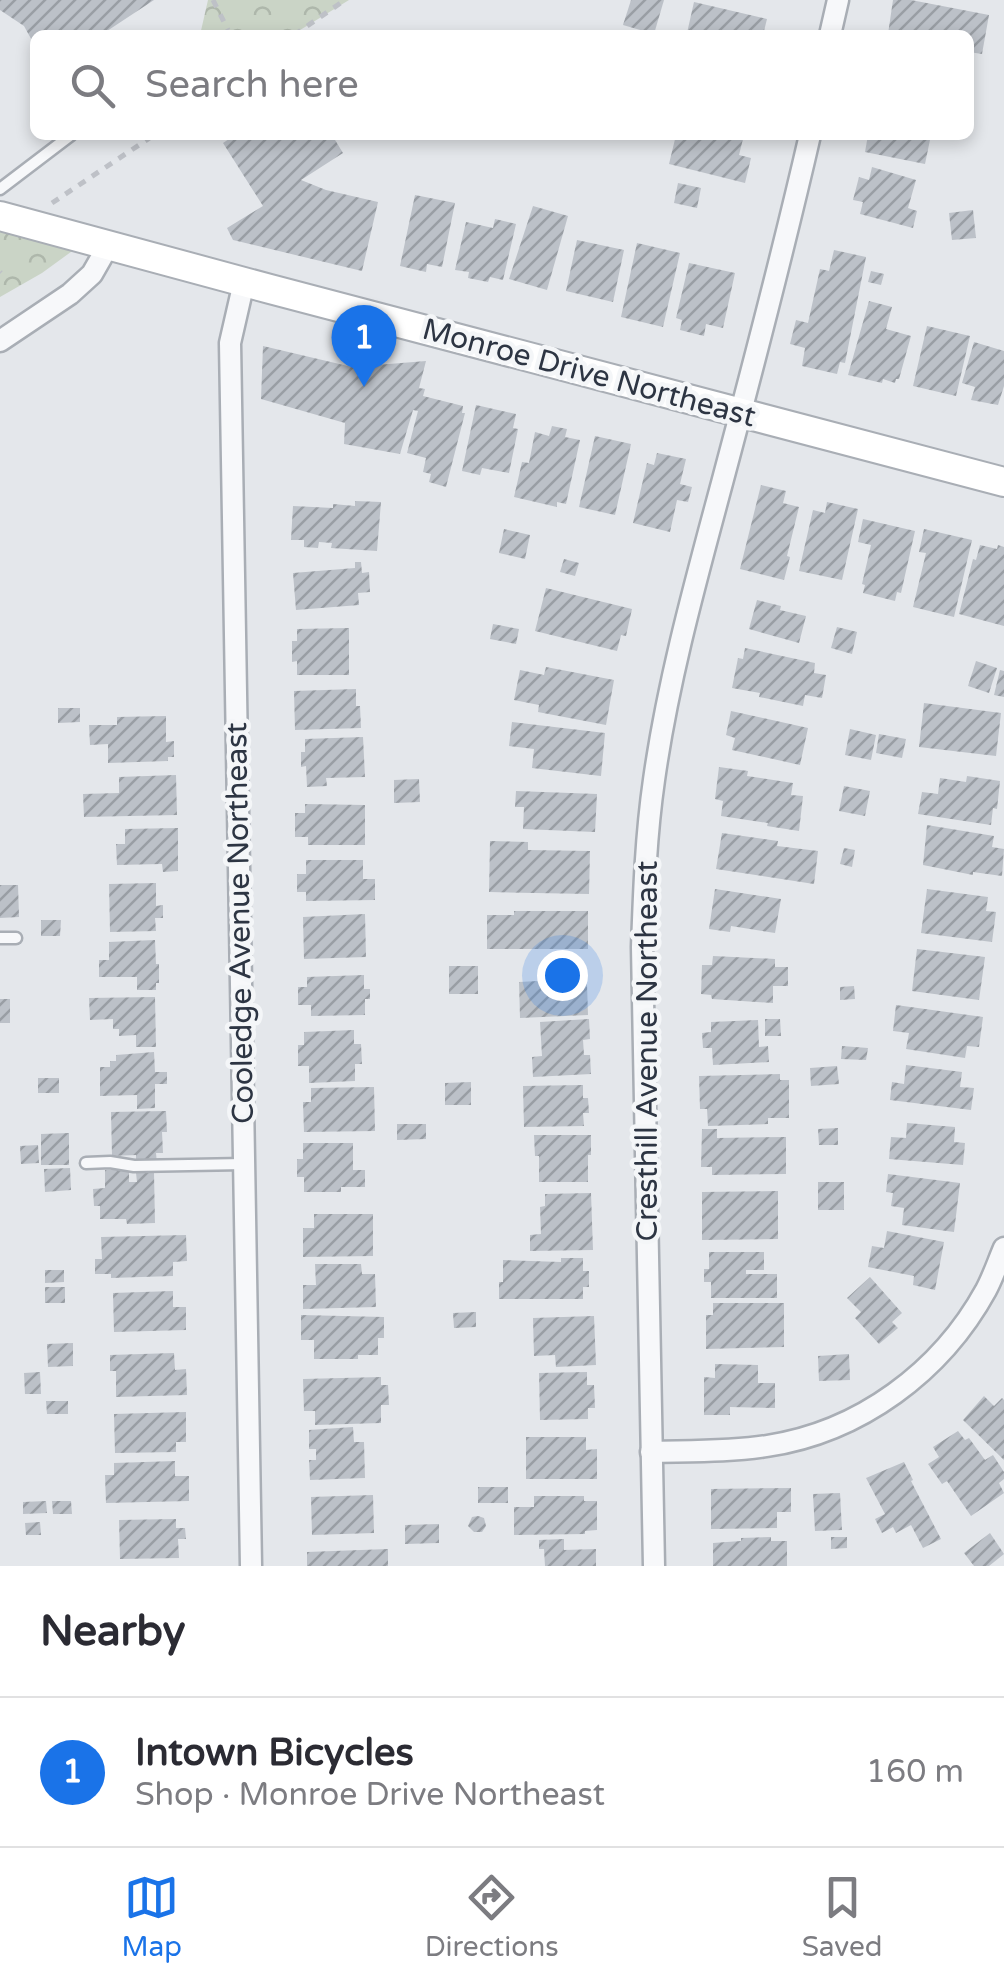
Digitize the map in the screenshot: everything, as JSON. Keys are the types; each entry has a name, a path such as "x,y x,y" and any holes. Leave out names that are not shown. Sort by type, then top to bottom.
{"main road":[{"name":"Monroe Drive Northeast","path":"0,216 1004,482"}],"street":[{"path":"831,30 838,0"},
{"name":"Cresthill Avenue Northeast","path":"654,1566 642,947 646,847 666,710 809,140"},
{"path":"0,341 70,294 92,274 108,246"},
{"name":"Cooledge Avenue Northeast","path":"244,282 230,344 251,1566"},
{"path":"651,1452 766,1447 807,1438 864,1413 928,1368 959,1332 987,1288 1004,1248"}],"lane":[{"path":"0,189 65,140"},
{"path":"0,938 16,938"},
{"path":"86,1163 244,1164"}],"path":[{"path":"212,0 228,30"},
{"path":"301,30 345,0"},
{"path":"58,199 146,140"}],"green space":[{"path":"208,0 349,0 300,30 201,30"},
{"path":"0,230 75,249 0,297"}],"building":[{"path":"0,0 154,0 109,30 30,30 30,37 24,26 0,10"},
{"path":"631,0 664,0 655,30 623,25"},
{"path":"893,0 989,15 982,54 974,53 974,30 889,30"},
{"path":"694,2 767,19 764,30 688,30"},
{"path":"335,140 343,153 301,180 378,202 362,271 233,240 227,228 263,206 223,143"},
{"path":"675,140 743,140 739,155 751,158 745,183 669,164"},
{"path":"867,140 930,140 925,164 865,152"},
{"path":"872,167 916,180 908,208 917,211 913,228 860,214 863,202 853,200 859,177 869,180"},
{"path":"678,183 701,188 697,208 674,203"},
{"path":"415,195 455,203 442,267 427,264 426,272 400,266"},
{"path":"533,206 568,216 547,290 509,279"},
{"path":"973,210 976,238 952,240 949,213"},
{"path":"495,219 516,224 503,280 468,278 469,272 455,270 466,222 493,228"},
{"path":"577,240 624,250 613,302 566,291"},
{"path":"637,243 680,253 663,327 621,317"},
{"path":"834,250 866,257 845,363 840,362 837,374 802,366 805,348 790,344 796,320 808,323 820,269 829,271"},
{"path":"689,263 735,273 723,328 706,324 704,336 680,330 682,320 676,318"},
{"path":"871,271 884,274 881,285 868,282"},
{"path":"869,301 892,307 886,329 911,336 895,383 848,375"},
{"path":"927,326 970,336 956,396 913,386"},
{"path":"974,342 1004,351 1004,386 998,405 971,400 975,387 962,383"},
{"path":"263,346 352,367 426,361 419,388 425,389 423,396 463,406 465,413 446,487 429,482 431,474 423,472 426,458 407,453 418,411 413,410 400,454 344,444 345,423 261,399"},
{"path":"476,405 516,414 513,428 518,429 509,473 482,468 480,475 462,471"},
{"path":"552,426 567,429 565,437 580,440 566,504 557,502 557,507 514,497 522,462 529,463 535,432 549,436"},
{"path":"595,436 631,444 615,515 579,507"},
{"path":"657,453 686,459 680,484 692,487 688,502 677,500 670,532 633,523 647,463 654,465"},
{"path":"761,485 786,491 783,503 799,507 784,580 740,569"},
{"path":"355,501 381,502 377,551 331,548 332,543 319,542 318,548 304,547 304,540 291,540 293,506 333,508 333,504 355,506"},
{"path":"827,502 858,509 842,580 799,571 813,510 825,513"},
{"path":"863,519 915,531 901,593 897,592 895,601 863,593 871,545 858,542"},
{"path":"504,529 530,535 525,559 499,553"},
{"path":"924,529 972,540 954,617 913,607 926,553 919,552"},
{"path":"980,545 1004,547 1004,626 959,614"},
{"path":"564,559 579,563 575,576 560,572"},
{"path":"355,562 361,562 362,573 369,572 370,592 358,593 359,605 296,610 293,573 355,568"},
{"path":"546,588 632,609 626,636 621,635 617,651 535,631"},
{"path":"757,600 806,616 799,643 749,629"},
{"path":"493,624 519,629 516,644 490,639"},
{"path":"837,627 857,632 852,654 831,648"},
{"path":"349,628 349,675 297,675 297,661 292,662 292,641 297,641 297,629"},
{"path":"745,648 815,663 814,673 826,675 822,698 805,695 803,706 732,688 738,658 743,659"},
{"path":"976,661 997,668 989,693 968,686"},
{"path":"546,667 614,680 606,725 538,712 539,705 514,700 520,670 544,675"},
{"path":"1000,670 1004,671 1004,697 994,695"},
{"path":"356,689 361,728 295,730 294,691"},
{"path":"924,703 1001,713 996,756 919,747"},
{"path":"58,708 80,708 80,722 58,723"},
{"path":"731,711 808,728 800,765 732,750 735,738 726,735"},
{"path":"166,716 166,742 174,741 174,757 168,757 168,761 108,763 108,744 90,745 89,725 117,725 117,717"},
{"path":"512,722 605,733 601,776 532,768 534,749 509,746"},
{"path":"850,729 876,735 871,760 845,755"},
{"path":"879,734 906,739 902,758 876,753"},
{"path":"363,737 365,777 326,778 327,786 307,787 306,766 301,767 305,739"},
{"path":"719,767 793,783 791,795 803,796 799,831 721,816 723,801 715,799"},
{"path":"176,775 177,815 84,817 83,794 119,793 119,777"},
{"path":"967,776 1000,781 991,825 918,814 922,792 938,794 940,778 966,782"},
{"path":"419,779 420,802 394,803 394,780"},
{"path":"844,786 870,791 865,816 839,811"},
{"path":"516,791 597,794 595,832 523,829 524,807 515,807"},
{"path":"305,804 365,805 365,845 308,845 308,837 295,837 295,813 305,813"},
{"path":"927,825 994,836 992,847 1004,849 1002,876 973,875 923,865"},
{"path":"178,828 178,871 163,872 162,864 117,865 116,844 125,844 125,829"},
{"path":"722,833 818,851 814,884 716,869"},
{"path":"490,841 528,842 528,850 590,851 589,894 489,892"},
{"path":"844,848 855,850 852,867 840,864"},
{"path":"306,860 363,860 363,879 375,879 375,900 306,901 306,892 297,892 297,874 306,874"},
{"path":"156,883 156,906 163,905 163,918 155,918 156,931 110,932 109,884"},
{"path":"0,885 18,885 19,917 0,918"},
{"path":"715,889 781,899 775,933 731,926 730,932 709,929"},
{"path":"927,889 988,897 986,911 996,912 992,942 921,933"},
{"path":"514,911 588,911 588,949 487,949 487,915 514,915"},
{"path":"365,914 366,957 304,959 303,917"},
{"path":"41,920 61,920 60,936 41,936"},
{"path":"155,940 159,964 156,990 137,990 137,977 99,977 99,960 109,960 109,942"},
{"path":"917,949 985,957 979,1000 912,991"},
{"path":"713,956 775,959 775,967 788,967 788,986 773,986 773,1003 712,999 711,995 701,994 702,965 712,965"},
{"path":"449,966 478,966 478,994 449,994"},
{"path":"575,967 576,985 587,984 588,1015 520,1018 519,982 538,981 538,969"},
{"path":"364,975 364,989 370,989 370,999 365,999 365,1015 311,1016 311,1005 298,1005 298,987 307,987 307,977"},
{"path":"854,986 855,999 840,1000 840,987"},
{"path":"155,997 156,1047 136,1047 136,1035 119,1036 119,1029 113,1029 113,1019 90,1020 89,998"},
{"path":"0,999 10,999 10,1023 0,1023"},
{"path":"896,1005 983,1017 979,1047 967,1046 965,1058 906,1049 909,1033 893,1031"},
{"path":"589,1019 590,1039 583,1040 584,1055 590,1055 591,1074 533,1077 532,1057 542,1056 540,1022"},
{"path":"765,1019 780,1019 781,1036 765,1036"},
{"path":"758,1020 759,1047 768,1046 769,1062 713,1065 712,1048 703,1048 702,1033 711,1032 711,1022"},
{"path":"354,1030 354,1044 361,1044 362,1064 355,1064 355,1081 309,1083 309,1066 298,1066 298,1045 304,1045 304,1032"},
{"path":"842,1046 868,1048 866,1060 841,1059"},
{"path":"154,1052 155,1072 167,1072 167,1084 155,1084 155,1108 137,1109 137,1095 100,1096 100,1067 110,1067 116,1055"},
{"path":"906,1065 962,1072 960,1087 974,1088 971,1110 890,1100 892,1082 904,1084"},
{"path":"837,1066 839,1084 811,1086 810,1068"},
{"path":"780,1074 780,1080 789,1080 789,1118 768,1118 768,1124 708,1126 707,1109 700,1109 699,1076"},
{"path":"38,1078 59,1078 59,1093 38,1093"},
{"path":"471,1082 471,1105 445,1105 445,1083"},
{"path":"583,1085 589,1113 583,1113 584,1126 524,1127 523,1086"},
{"path":"374,1087 375,1131 304,1132 303,1102 311,1102 311,1088"},
{"path":"166,1111 167,1132 162,1132 163,1153 156,1153 157,1164 136,1164 136,1155 112,1156 111,1112"},
{"path":"907,1123 955,1127 954,1142 965,1143 963,1165 889,1159 891,1137 906,1138"},
{"path":"397,1124 426,1124 426,1139 397,1140"},
{"path":"838,1128 838,1145 819,1145 818,1129"},
{"path":"702,1129 717,1129 717,1138 786,1137 786,1174 712,1175 712,1167 701,1167"},
{"path":"69,1133 69,1165 41,1165 41,1134"},
{"path":"534,1135 591,1135 588,1182 539,1182"},
{"path":"303,1143 353,1143 353,1170 365,1170 365,1187 341,1187 341,1192 304,1192 304,1177 297,1177 297,1159 303,1159"},
{"path":"38,1145 39,1163 21,1164 20,1146"},
{"path":"70,1168 71,1190 45,1192 44,1169"},
{"path":"129,1169 129,1182 137,1182 136,1173 154,1173 155,1223 127,1224 126,1219 100,1219 93,1189 105,1188 105,1170"},
{"path":"888,1174 960,1183 954,1232 902,1225 904,1208 891,1206 893,1193 886,1192"},
{"path":"818,1182 844,1182 844,1210 818,1210"},
{"path":"778,1191 778,1239 702,1240 702,1192"},
{"path":"591,1193 593,1250 530,1251 530,1235 541,1234 540,1207 545,1206 545,1194"},
{"path":"314,1214 373,1214 373,1256 303,1257 303,1228 314,1228"},
{"path":"887,1231 944,1242 935,1290 913,1285 914,1276 868,1267 872,1246 884,1248"},
{"path":"186,1235 187,1261 173,1262 173,1276 111,1278 111,1274 95,1274 95,1259 102,1259 101,1237"},
{"path":"709,1252 764,1252 764,1270 746,1270 746,1274 777,1274 777,1298 711,1298 711,1282 704,1282"},
{"path":"561,1258 583,1258 583,1271 589,1271 589,1287 583,1287 583,1299 499,1299 503,1260 561,1262"},
{"path":"315,1264 361,1264 362,1274 375,1274 376,1307 303,1309 303,1285 316,1285"},
{"path":"45,1270 64,1270 64,1282 45,1283"},
{"path":"870,1277 902,1313 892,1322 898,1328 879,1344 855,1318 861,1312 847,1298"},
{"path":"45,1287 65,1287 65,1303 45,1303"},
{"path":"173,1291 173,1307 186,1307 186,1330 114,1332 113,1293"},
{"path":"713,1303 784,1303 784,1347 706,1349 706,1315 713,1315"},
{"path":"476,1312 476,1327 454,1328 453,1313"},
{"path":"301,1315 384,1317 384,1338 378,1338 378,1355 314,1359 314,1340 301,1340"},
{"path":"594,1316 596,1365 556,1367 555,1355 534,1356 533,1318"},
{"path":"73,1343 73,1366 48,1367 47,1344"},
{"path":"174,1353 175,1370 186,1369 187,1395 116,1397 116,1371 110,1371 110,1355"},
{"path":"849,1354 850,1380 819,1381 818,1356"},
{"path":"715,1364 758,1365 758,1383 775,1383 775,1408 730,1407 730,1415 704,1415 704,1377 715,1378"},
{"path":"40,1372 41,1394 25,1394 24,1373"},
{"path":"587,1372 587,1385 594,1385 595,1408 588,1408 588,1419 540,1420 539,1373"},
{"path":"381,1377 381,1385 388,1385 389,1405 381,1405 381,1423 315,1425 315,1411 304,1411 303,1379"},
{"path":"984,1396 994,1406 1004,1400 1004,1460 963,1420"},
{"path":"46,1401 68,1401 68,1414 47,1414"},
{"path":"186,1412 186,1442 176,1442 176,1452 115,1453 114,1414"},
{"path":"353,1427 354,1442 364,1442 365,1478 310,1480 309,1460 316,1460 316,1449 309,1449 309,1430"},
{"path":"958,1431 965,1440 969,1438 985,1460 993,1455 1004,1472 999,1483 1004,1493 971,1516 947,1481 942,1484 928,1464 939,1457 933,1447"},
{"path":"526,1437 586,1437 586,1450 597,1449 597,1479 526,1479"},
{"path":"175,1461 175,1476 189,1476 189,1501 106,1503 105,1475 114,1475 114,1463"},
{"path":"904,1462 941,1539 923,1548 911,1525 896,1533 893,1527 882,1533 875,1519 885,1514 866,1478"},
{"path":"478,1487 508,1487 508,1503 478,1503"},
{"path":"791,1488 791,1512 777,1512 777,1528 711,1529 711,1489"},
{"path":"840,1493 842,1530 815,1531 813,1494"},
{"path":"373,1495 374,1533 312,1535 311,1497"},
{"path":"534,1496 584,1496 584,1501 597,1501 597,1530 585,1534 514,1535 514,1507 534,1507"},
{"path":"46,1501 47,1513 23,1514 23,1502"},
{"path":"52,1501 71,1501 72,1514 53,1514"},
{"path":"472,1517 484,1518 486,1526 482,1532 474,1532 468,1526"},
{"path":"176,1519 176,1528 185,1528 186,1539 178,1539 179,1558 120,1559 119,1520"},
{"path":"40,1522 41,1535 26,1535 25,1523"},
{"path":"439,1524 439,1543 405,1544 405,1525"},
{"path":"990,1533 1004,1554 989,1566 974,1566 964,1553"},
{"path":"771,1537 771,1541 787,1541 787,1566 713,1566 713,1543"},
{"path":"831,1537 847,1537 847,1548 831,1549"},
{"path":"564,1539 564,1550 596,1549 596,1566 545,1566 539,1540"},
{"path":"388,1549 388,1566 307,1566 307,1552"}],"place":[{"name":"Intown Bicycles","path":"364,387"}]}
